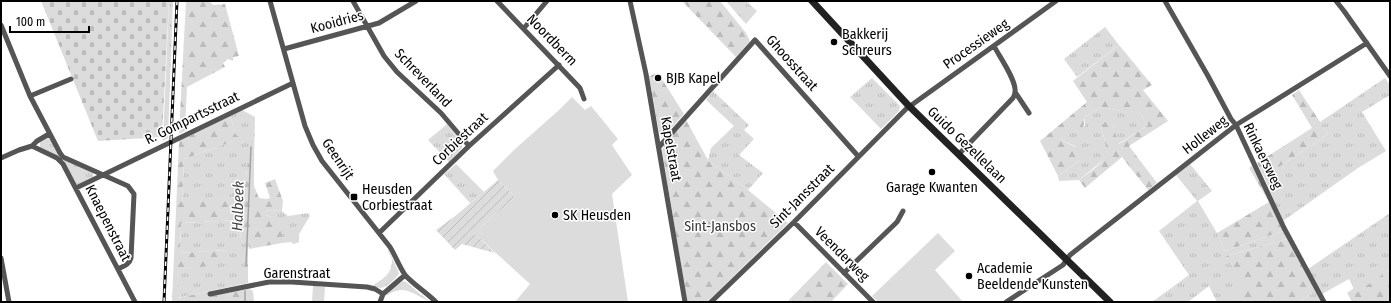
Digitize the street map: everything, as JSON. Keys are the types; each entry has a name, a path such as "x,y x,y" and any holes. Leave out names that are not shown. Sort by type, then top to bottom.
{"main road":[{"name":"Guido Gezellelaan","path":"812,1 909,106 1110,302"}],"street":[{"name":"Geenrijt","path":"270,1 305,126 313,145 322,161 390,247 396,261 405,275 436,302"},
{"name":"Schreverland","path":"353,1 384,56 397,72 441,113 469,146"},
{"name":"Kooidries","path":"284,49 368,27 379,23 416,1"},
{"name":"Noordberm","path":"497,1 580,88 584,99"},
{"path":"524,28 548,1"},
{"name":"Kapelstraat","path":"630,1 646,74 685,302"},
{"name":"Processieweg","path":"909,106 1056,1"},
{"name":"Rinkaersweg","path":"1166,1 1231,119 1236,125 1284,228 1324,302"},
{"path":"1337,1 1390,76"},
{"path":"1,25 30,96 49,134 63,157 128,186 134,194 131,258 128,264 118,269"},
{"name":"Ghoosstraat","path":"659,147 755,40 858,156"},
{"name":"Holleweg","path":"1006,302 1062,264 1070,255 1236,125 1367,43"},
{"path":"994,46 1028,113"},
{"name":"Corbiestraat","path":"379,233 469,146 559,65"},
{"path":"30,96 71,79"},
{"name":"R. Gompartsstraat","path":"76,188 293,83"},
{"path":"959,154 1013,98 1016,92"},
{"name":"Sint-Jansstraat","path":"711,302 794,222 909,106"},
{"path":"1,158 32,146 37,141 49,134"},
{"name":"Knaepenstraat","path":"32,146 57,158 63,164 135,302"},
{"path":"844,273 897,222 903,211"},
{"name":"Veenderweg","path":"794,222 873,302"},
{"path":"1,258 9,302"},
{"path":"380,302 383,294 405,275"},
{"name":"Garenstraat","path":"210,294 269,282 292,282 367,287 375,289 383,294"}],"green space":[{"path":"41,1 169,1 162,137 98,141"},
{"path":"169,1 173,1 168,138 163,141"},
{"path":"186,1 209,1 213,5 225,4 239,56 233,57 233,61 228,59 223,63 225,67 187,87 185,131 179,134"},
{"path":"682,1 720,1 746,33 750,41 736,57"},
{"path":"726,1 749,1 748,3 757,11 746,24"},
{"path":"1105,27 1119,45 1077,77 1064,59"},
{"path":"1119,45 1152,85 1143,90 1168,121 1129,146 1157,183 1148,190 1122,157 1085,188 1079,180 1095,168 1105,157 1106,147 1101,126 1107,120 1112,123 1119,144 1148,125 1138,110 1127,118 1121,111 1100,107 1085,117 1083,129 1077,131 1069,127 1060,135 1059,139 1082,150 1079,161 1058,176 1040,141 1087,102 1073,81"},
{"path":"658,73 684,114 667,133 664,134 659,132 649,76"},
{"path":"872,78 900,106 899,111 881,129 850,97"},
{"path":"1385,78 1390,85 1390,95 1362,112 1386,151 1358,168 1283,221 1264,177 1328,134 1320,122"},
{"path":"1299,90 1328,134 1264,177 1257,163 1312,128 1292,95"},
{"path":"713,91 749,125 744,130 754,139 739,155 763,173 748,190 708,160 711,148 734,126 706,100"},
{"name":"SK Heusden","path":"572,97 585,110 591,106 618,139 612,145 632,175 612,194 628,302 515,302 530,284 474,233 515,197 498,180 493,171"},
{"path":"1100,107 1121,111 1138,110 1148,125 1118,144 1112,123 1101,126 1106,146 1106,156 1079,180 1059,181 1058,176 1079,161 1075,146 1059,139 1059,135 1069,126 1077,131 1085,126 1085,117"},
{"path":"242,110 255,117 254,159 248,160 244,196 182,204 184,159 241,138 236,135 230,116"},
{"path":"230,116 236,135 241,138 243,142 239,147 236,147 233,141 184,159 182,203 244,196 248,159 254,159 254,186 259,198 270,198 265,183 275,179 283,201 282,211 268,210 266,212 266,215 275,219 282,228 282,243 249,249 248,242 241,242 240,220 181,223 180,253 227,250 228,255 224,260 213,265 179,268 178,298 210,291 210,296 249,289 253,291 254,302 172,302 179,141"},
{"name":"Sint-Jansbos","path":"686,120 708,160 788,223 707,302 687,302 662,150 667,141"},
{"path":"447,124 462,143 462,148 449,162 428,140"},
{"path":"47,138 51,139 57,152 93,172 93,177 76,184 63,160 40,147 40,142"},
{"path":"456,164 484,192 470,203 444,174"},
{"path":"1190,164 1212,191 1198,201 1217,233 1225,251 1283,231 1287,239 1226,256 1246,288 1225,302 1217,302 1209,286 1188,302 1152,302 1189,275 1159,231 1197,201 1176,175"},
{"path":"1254,164 1283,231 1225,251 1217,233 1269,202 1249,168"},
{"path":"498,180 515,197 474,233 495,253 462,244 455,250 436,230"},
{"path":"268,210 282,211 288,216 308,213 310,216 299,234 299,242 294,244 291,242 282,243 282,234 272,217 266,215"},
{"path":"1390,213 1390,270 1356,293 1349,279 1322,294 1308,269"},
{"path":"240,220 241,242 248,241 248,283 177,298 179,268 208,266 227,250 180,253 181,223"},
{"path":"938,233 955,251 935,270 963,302 878,302 872,296"},
{"path":"1287,239 1316,291 1298,302 1225,302 1245,288 1226,256"},
{"path":"388,249 399,273 392,282 386,286 380,288 372,286 388,273 392,266"},
{"path":"826,262 848,284 831,302 787,302"},
{"path":"1388,271 1390,273 1390,302 1352,302 1347,293 1354,288 1357,292"},
{"path":"403,281 429,301 402,290 385,297 395,286"},
{"path":"313,286 325,287 324,302 312,302"},
{"path":"1316,291 1322,302 1298,302"}],"waterway":[{"name":"Halbeek","path":"246,266 251,147"},
{"name":"Halbeek","path":"245,291 245,302"}],"railway":[{"path":"164,302 177,1"}],"place":[{"name":"Bakkerij Schreurs","path":"834,42"},
{"name":"BJB Kapel","path":"658,78"},
{"name":"Garage Kwanten","path":"932,172"},
{"name":"Heusden Corbiestraat","path":"354,197"},
{"name":"SK Heusden","path":"555,215"},
{"name":"Academie Beeldende Kunsten","path":"969,276"}]}
